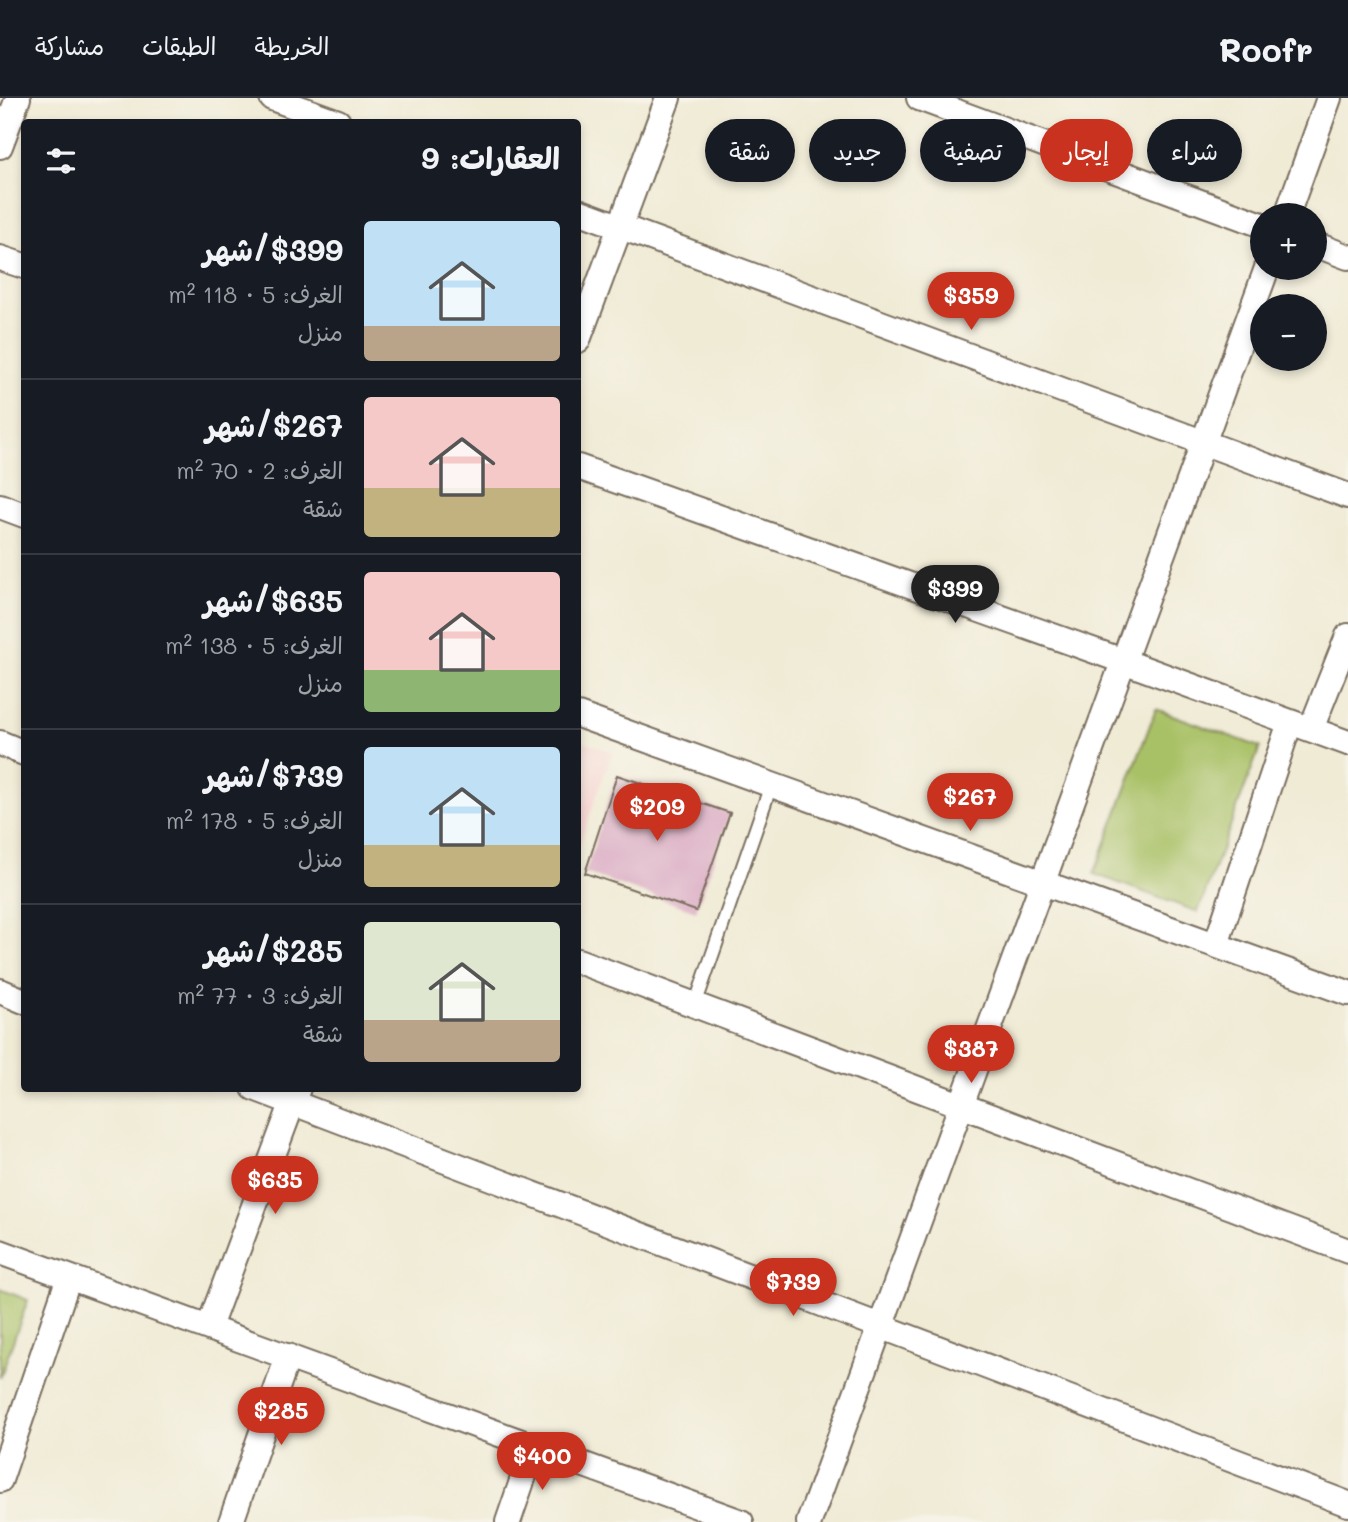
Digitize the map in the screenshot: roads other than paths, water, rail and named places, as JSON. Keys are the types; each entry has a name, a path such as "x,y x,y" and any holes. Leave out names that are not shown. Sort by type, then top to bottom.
{"street":[{"path":"0,146 18,98"},
{"path":"272,98 330,119"},
{"path":"581,332 668,98"},
{"path":"919,98 1250,221"},
{"path":"1291,203 1329,98"},
{"path":"581,212 1348,496"},
{"path":"1327,249 1348,257"},
{"path":"0,258 21,265"},
{"path":"809,1522 1263,280"},
{"path":"581,468 1348,743"},
{"path":"0,506 21,514"},
{"path":"1216,945 1301,726 1348,636"},
{"path":"581,716 1348,993"},
{"path":"0,743 21,751"},
{"path":"581,962 1348,1251"},
{"path":"0,991 21,1000"},
{"path":"274,1092 295,1096 880,1327 1348,1504"},
{"path":"209,1327 295,1096"},
{"path":"0,1252 741,1522"},
{"path":"0,1480 69,1277"},
{"path":"231,1522 288,1356"},
{"path":"508,1522 534,1446"}],"lane":[{"path":"695,1005 771,785"}]}
